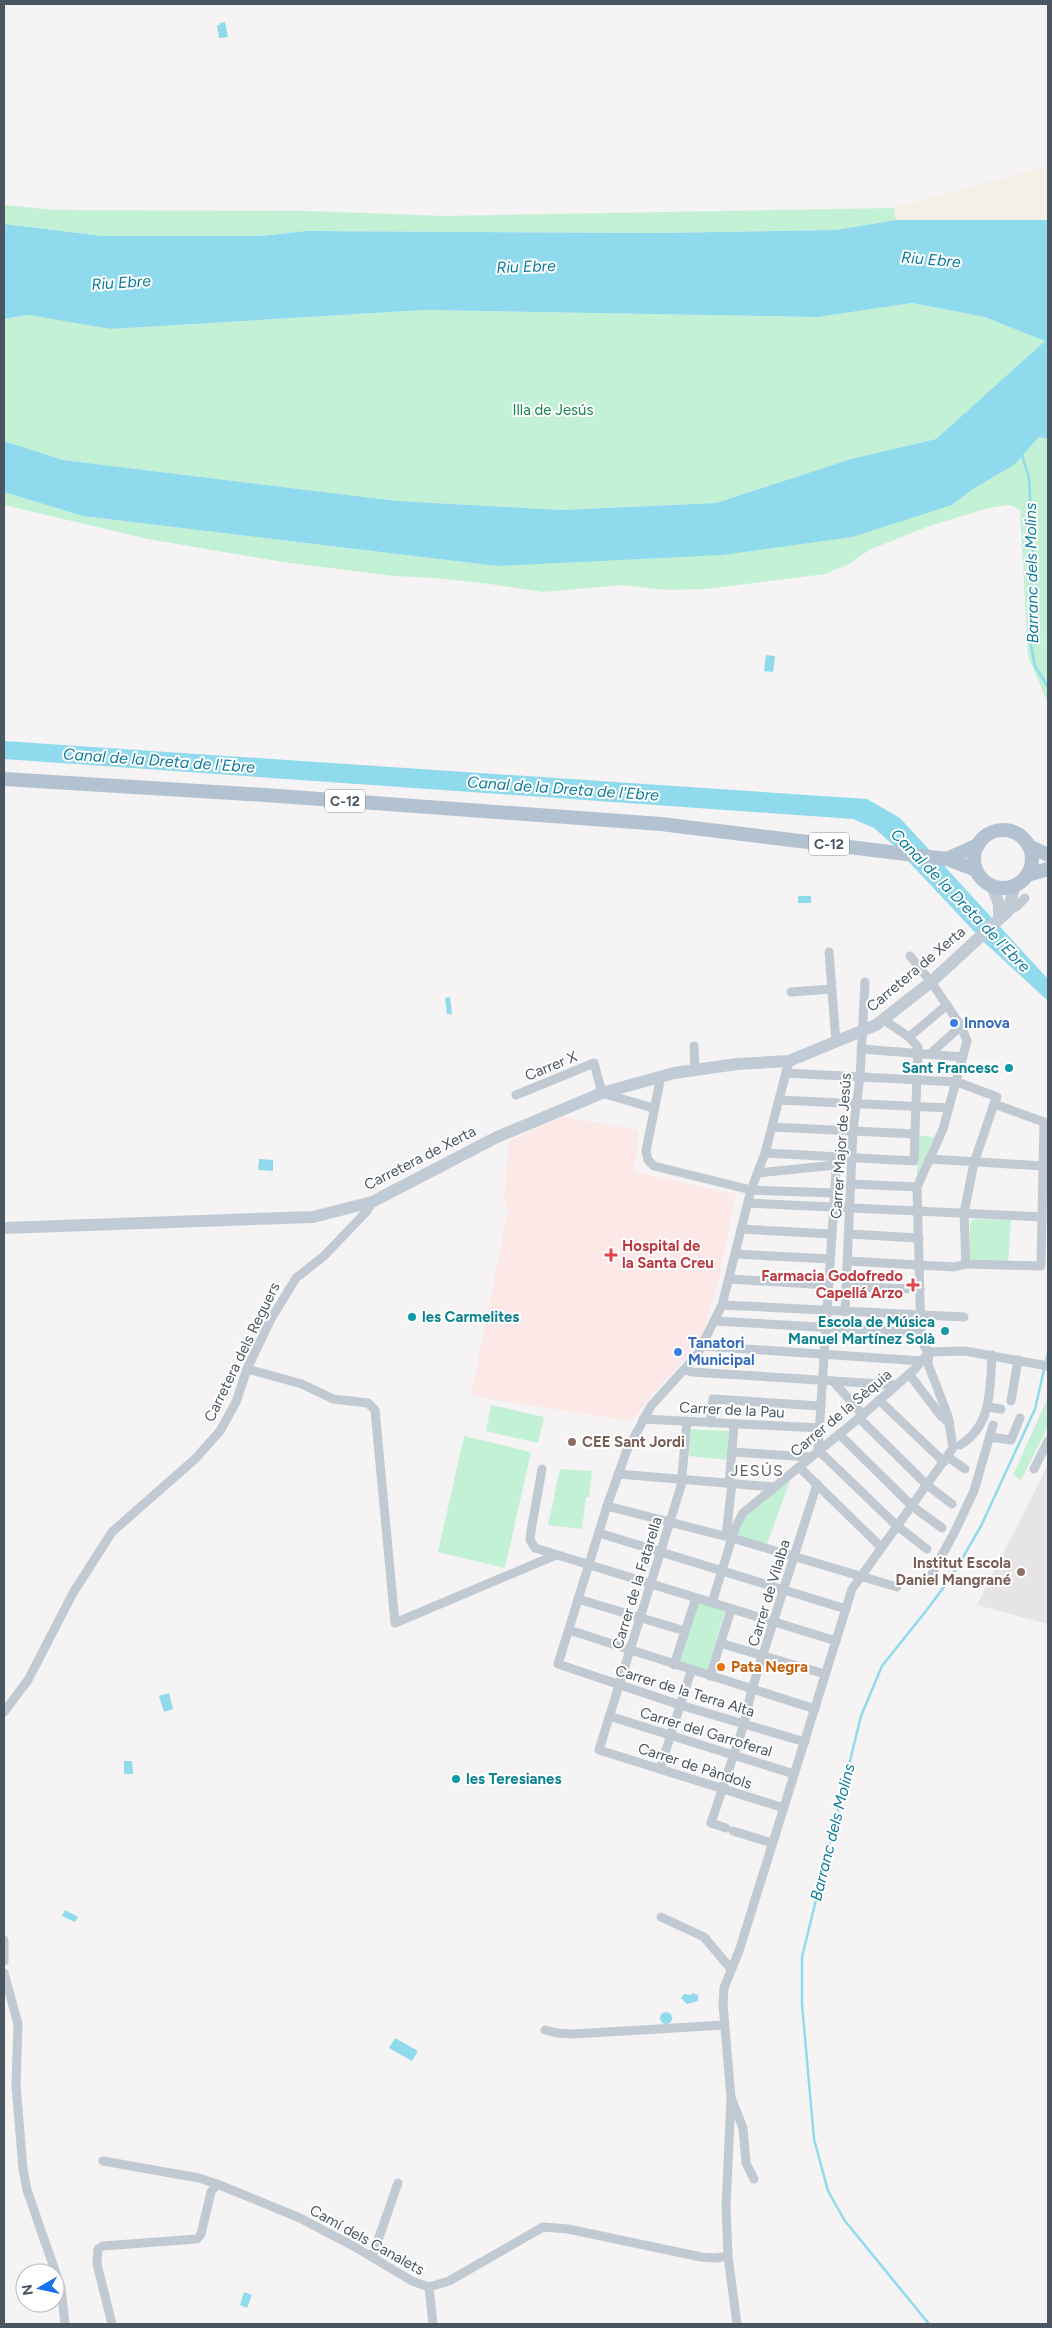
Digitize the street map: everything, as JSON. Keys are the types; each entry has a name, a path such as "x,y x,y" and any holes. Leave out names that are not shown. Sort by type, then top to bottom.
{"main road":[{"name":"C-12","path":"4,779 265,795 661,824 945,859 976,870 980,877 992,886"},
{"path":"976,870 975,853 978,845 984,837 1002,830 1018,834 1029,846 1048,854"},
{"path":"945,859 978,845"},
{"path":"1000,914 1018,891 1027,875 1032,861 1029,846"},
{"path":"1027,875 1048,869"},
{"path":"1000,914 992,886 1018,891"},
{"name":"Carretera de Xerta","path":"4,1228 313,1218 372,1202 497,1137 602,1093 660,1076 738,1064 788,1067 884,1020 931,982 981,936 1000,914"}],"street":[{"path":"829,952 836,1042"},
{"path":"737,2324 728,2256 726,2208 731,2098 724,2025 724,1988 784,1808 852,1589 946,1460 952,1448 950,1424 942,1395 928,1364 929,1352 922,1343 917,1187 949,1108 967,1040 961,1026 947,1005 910,956"},
{"name":"Carrer Major de Jesús","path":"845,1312 853,1130 860,1077 865,982"},
{"path":"791,992 831,989"},
{"path":"909,1037 947,1005"},
{"path":"758,1173 852,1157 914,1161 918,1047 909,1037 884,1020"},
{"path":"930,1054 961,1026"},
{"path":"694,1046 696,1070"},
{"path":"861,1049 963,1056"},
{"name":"Carrer X","path":"516,1095 594,1063 602,1093"},
{"path":"815,1709 569,1630 618,1474 643,1419 660,1395 686,1368 702,1346 722,1305 751,1190 765,1153 788,1067 860,1077 956,1082 997,1097 974,1163 964,1213 966,1264"},
{"path":"660,1076 646,1156 654,1166 751,1190 834,1193"},
{"path":"602,1093 654,1108"},
{"path":"779,1100 949,1108"},
{"path":"848,1261 954,1267 966,1264 1041,1266 1044,1122 994,1104"},
{"path":"772,1127 915,1134"},
{"path":"765,1153 836,1161"},
{"path":"929,1159 1043,1166"},
{"path":"836,1161 818,1450 897,1526 927,1549"},
{"path":"852,1184 917,1187"},
{"name":"Carretera dels Reguers","path":"4,1712 28,1680 73,1594 112,1532 195,1459 220,1431 236,1402 248,1369 283,1296 296,1278 324,1256 368,1211 372,1202"},
{"path":"748,1203 919,1213 1042,1217"},
{"path":"741,1229 831,1234"},
{"path":"848,1234 919,1238"},
{"path":"735,1254 830,1259"},
{"path":"729,1280 828,1285"},
{"path":"846,1287 920,1289"},
{"path":"722,1305 964,1317"},
{"path":"715,1321 921,1333"},
{"path":"702,1346 922,1360"},
{"path":"929,1352 965,1351 1048,1366"},
{"name":"Carrer de la Sèquia","path":"729,1537 743,1513 861,1416 909,1374 929,1352"},
{"path":"960,1445 975,1433 988,1407 992,1355"},
{"path":"1011,1402 1018,1360"},
{"path":"686,1368 692,1372 896,1385"},
{"path":"248,1369 302,1384 333,1399 368,1402 375,1410 395,1623 556,1555"},
{"path":"909,1374 941,1416 950,1424"},
{"path":"833,1381 861,1416 927,1485 952,1504"},
{"path":"710,1423 712,1399 821,1406"},
{"path":"879,1400 946,1460 965,1469"},
{"path":"988,1407 1001,1409"},
{"path":"990,1437 1010,1440 1020,1418"},
{"name":"Carrer de la Pau","path":"643,1419 820,1428"},
{"name":"Carrer de la Fatarella","path":"599,1750 682,1480 688,1422"},
{"path":"712,1603 722,1571 729,1537 734,1424"},
{"path":"932,1574 974,1490 993,1425"},
{"path":"839,1434 912,1506 942,1528"},
{"path":"1034,1469 1048,1441"},
{"path":"732,1452 810,1457"},
{"path":"799,1466 881,1547"},
{"path":"542,1469 530,1540 535,1548 836,1641"},
{"path":"618,1474 774,1487"},
{"name":"Carrer de Vilalba","path":"772,1843 711,1823 744,1724 752,1690 817,1484"},
{"path":"607,1506 729,1537 897,1587"},
{"path":"599,1533 846,1609"},
{"path":"674,1665 696,1598"},
{"path":"578,1599 685,1631"},
{"path":"710,1676 731,1610"},
{"name":"Carrer de la Terra Alta","path":"569,1630 558,1664 680,1705 805,1742"},
{"path":"720,1643 825,1674"},
{"path":"660,1769 691,1670"},
{"name":"Carrer del Garroferal","path":"609,1716 794,1774"},
{"name":"Carrer de Pàndols","path":"599,1750 784,1808"},
{"path":"661,1917 704,1937 731,1969"},
{"path":"4,1940 4,1961"},
{"path":"4,1973 18,2024 16,2085 23,2169 28,2190 61,2288 65,2324"},
{"path":"545,2030 574,2034 724,2025"},
{"path":"731,2098 743,2128 746,2163 754,2179"},
{"name":"Camí dels Canalets","path":"103,2161 200,2178 217,2184 300,2218 412,2281 429,2287 448,2281 543,2227 568,2229 700,2257 716,2258 728,2256"},
{"path":"372,2257 398,2182"},
{"path":"112,2324 97,2264 98,2248 197,2239 201,2234 211,2192 217,2184"},
{"path":"429,2287 434,2324"}],"shaded area":[{"name":"Hospital de la Santa Creu","path":"562,1117 639,1130 634,1172 736,1194 718,1282 701,1339 654,1392 632,1421 471,1396 508,1210 504,1200 509,1141"},
{"name":"Institut Escola Daniel Mangrané","path":"1048,1465 1048,1624 977,1605"}],"green space":[{"path":"4,205 56,210 311,211 443,216 894,208 896,220 836,230 657,233 306,231 261,236 103,236 4,224"},
{"name":"Illa de Jesús","path":"912,303 985,317 1046,340 936,439 851,459 716,503 562,510 397,501 63,460 4,441 4,319 28,315 111,329 424,310 818,317"},
{"path":"1039,437 1048,439 1048,704 1028,656 1020,510 1013,506 1006,505 985,509 929,526 869,550 849,564 825,574 706,589 666,590 623,585 543,592 490,584 394,576 283,562 148,539 4,505 4,492 83,516 497,566 952,505 973,489 1014,465"},
{"path":"917,1135 934,1137 917,1176"},
{"path":"974,1219 1011,1220 1008,1263 975,1262 970,1257 970,1223"},
{"path":"1048,1397 1048,1426 1021,1480 1013,1475"},
{"path":"491,1405 544,1417 538,1443 486,1431"},
{"path":"691,1429 729,1431 727,1460 689,1456"},
{"path":"464,1436 531,1452 505,1568 438,1552"},
{"path":"560,1469 592,1471 582,1529 548,1525"},
{"path":"786,1481 790,1481 767,1544 737,1535 744,1515"},
{"path":"700,1602 725,1611 707,1671 681,1664 679,1660 697,1604"}],"sand":[{"path":"1048,166 1048,220 896,220 894,208"}],"water":[{"path":"225,22 228,37 219,38 217,25"},
{"name":"Riu Ebre","path":"896,220 1048,220 1048,439 1039,437 1014,465 973,489 952,505 852,537 722,555 497,566 83,516 4,492 4,441 63,460 397,501 562,510 716,503 851,459 936,439 1045,341 985,317 912,303 818,317 424,310 111,329 28,315 4,319 4,224 103,236 261,236 306,231 657,233 836,230"},
{"path":"766,655 775,656 773,672 764,671"},
{"name":"Canal de la Dreta de l'Ebre","path":"4,741 867,799 900,818 1048,979 1048,1001 985,943 892,844 874,828 853,819 4,759"},
{"path":"798,896 811,896 811,903 798,903"},
{"path":"450,997 452,1014 447,1014 445,998"},
{"path":"259,1159 273,1160 273,1171 258,1170"},
{"path":"169,1693 173,1709 164,1712 159,1696"},
{"path":"124,1761 132,1761 133,1774 124,1774"},
{"path":"65,1910 78,1917 75,1922 62,1916"},
{"path":"692,1993 698,1995 698,2001 687,2004 681,1998 684,1994 691,1995"},
{"path":"664,2012 668,2012 672,2018 668,2024 664,2024 660,2020 660,2016"},
{"path":"395,2038 418,2051 412,2061 389,2048"},
{"path":"244,2292 252,2295 247,2308 240,2305"}],"waterway":[{"name":"Barranc dels Molins","path":"1022,455 1029,478 1033,557 1029,636 1035,666 1048,687"},
{"name":"Barranc dels Molins","path":"929,2324 845,2221 828,2191 814,2139 802,2004 802,1957 861,1716 882,1666 952,1576 981,1526 1035,1409 1048,1352"}],"place":[{"name":"Innova","path":"954,1023"},
{"name":"Sant Francesc","path":"1009,1068"},
{"name":"Hospital de la Santa Creu","path":"611,1255"},
{"name":"Farmacia Godofredo Capellá Arzo","path":"913,1285"},
{"name":"les Carmelites","path":"412,1317"},
{"name":"Escola de Música Manuel Martínez Solà","path":"945,1331"},
{"name":"Tanatori Municipal","path":"678,1352"},
{"name":"CEE Sant Jordi","path":"572,1442"},
{"name":"Institut Escola Daniel Mangrané","path":"1021,1572"},
{"name":"Pata Negra","path":"721,1667"},
{"name":"les Teresianes","path":"456,1779"}],"district":[{"name":"JESÚS","path":"757,1470"}]}
